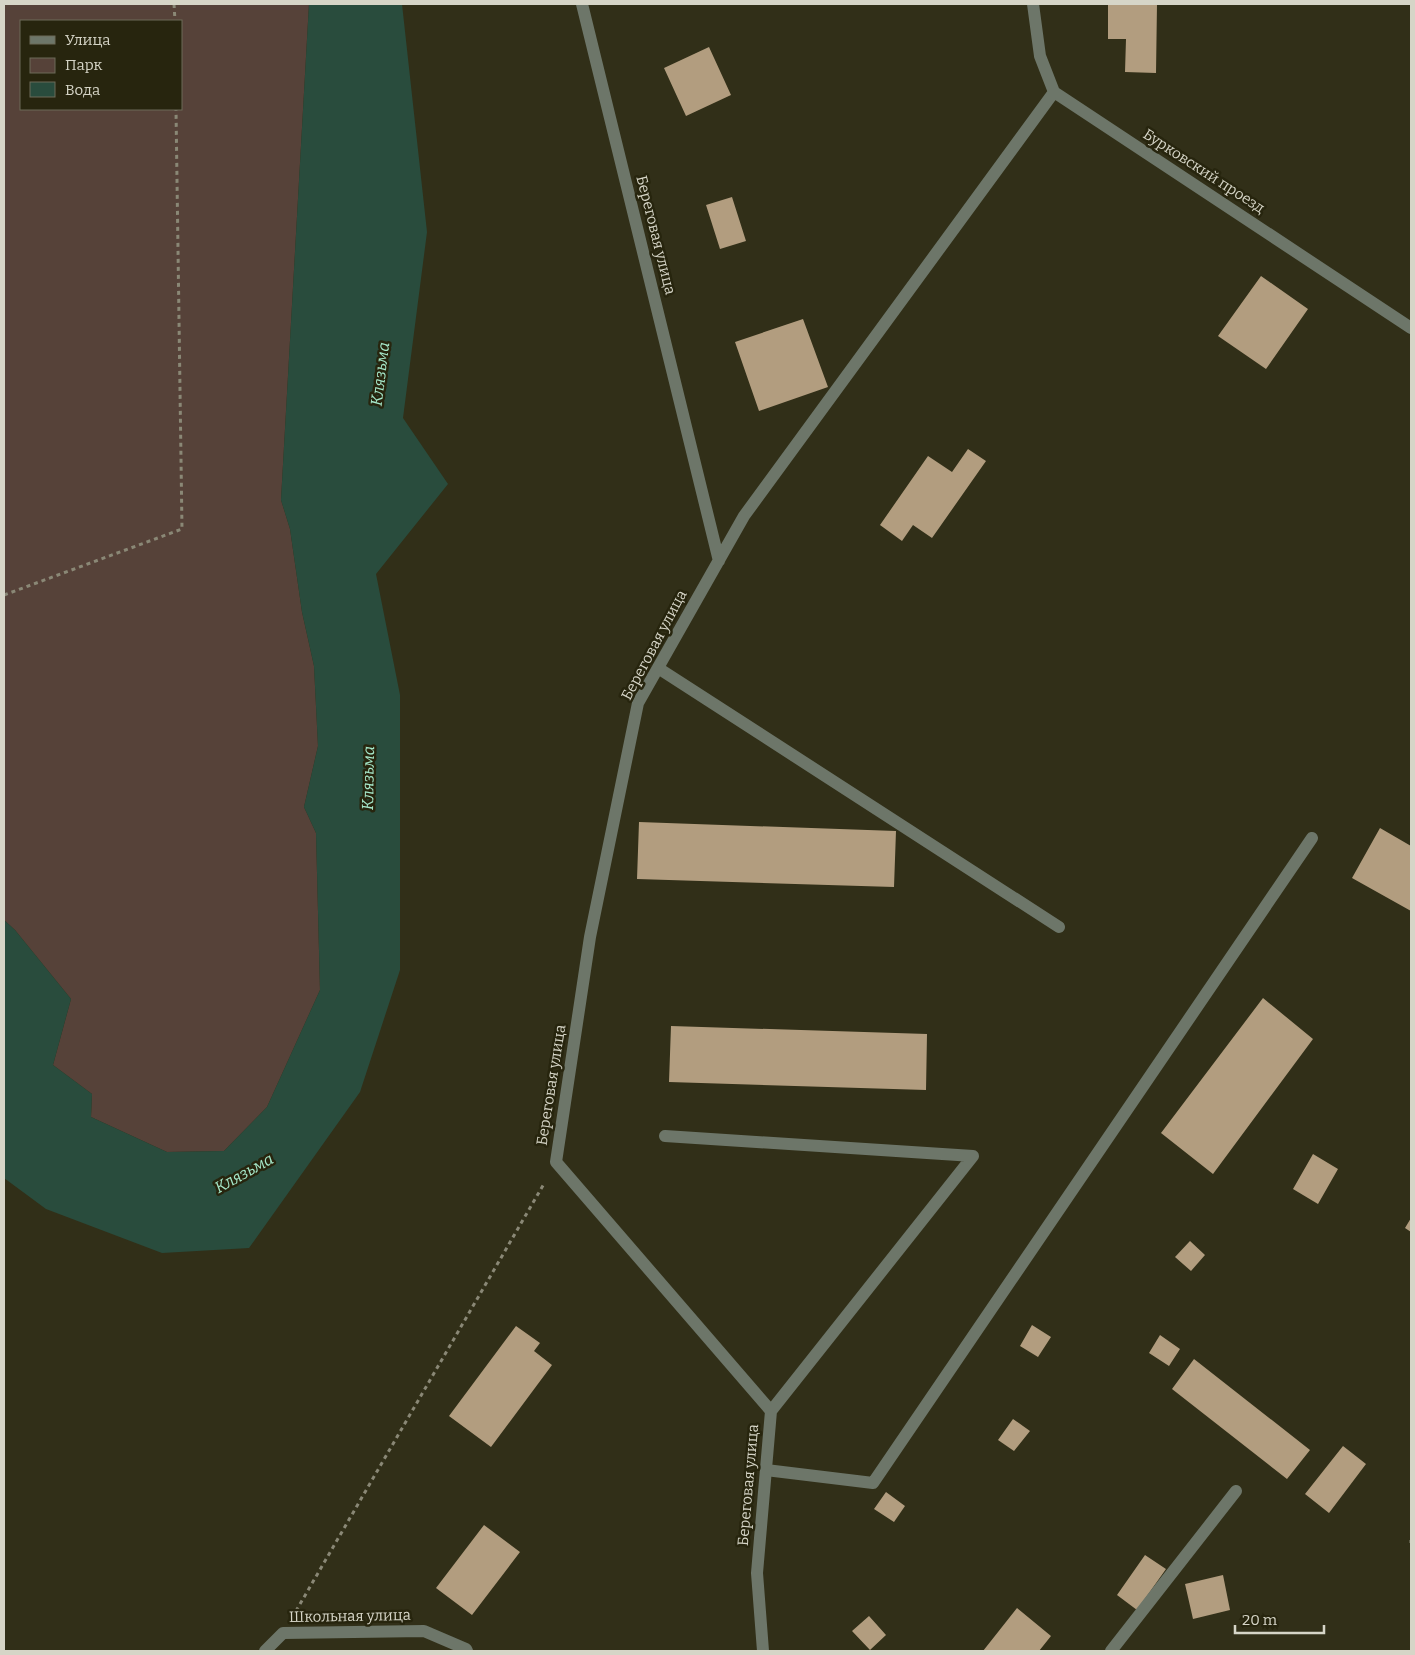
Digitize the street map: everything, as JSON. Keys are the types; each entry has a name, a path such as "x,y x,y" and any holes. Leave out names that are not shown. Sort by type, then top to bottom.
{"street":[{"name":"Береговая улица","path":"582,4 719,560"},
{"path":"1033,4 1040,56 1054,92"},
{"name":"Береговая улица","path":"763,1651 757,1574 771,1411 556,1162 590,937 638,703 744,516 1054,92"},
{"name":"Бурковский проезд","path":"1054,92 1411,328"},
{"path":"658,668 1059,926"},
{"path":"766,1470 873,1483 1312,838"},
{"path":"666,1136 973,1156 771,1411"},
{"path":"1111,1651 1236,1491"},
{"name":"Школьная улица","path":"265,1651 283,1633 424,1631 466,1648 467,1651"}],"path":[{"path":"174,4 175,20"},
{"path":"4,595 182,529 176,110"},
{"path":"283,1633 556,1162"}],"green space":[{"path":"4,4 309,4 281,500 290,529 302,612 314,666 318,746 304,807 316,833 320,990 267,1107 224,1151 167,1152 91,1117 92,1094 53,1065 71,999 15,930 4,920"}],"water":[{"name":"Клязьма","path":"309,4 402,4 427,232 403,418 448,484 376,574 400,695 400,970 360,1092 249,1248 162,1253 46,1209 4,1178 4,920 15,930 71,999 53,1065 92,1094 91,1117 167,1152 224,1151 267,1107 320,990 316,833 304,807 318,746 314,666 302,612 290,529 281,500"}],"building":[{"path":"1108,4 1157,4 1156,73 1125,72 1126,39 1108,39"},
{"path":"709,47 731,95 686,116 664,68"},
{"path":"732,197 746,241 720,249 706,205"},
{"path":"1261,276 1308,309 1266,369 1218,336"},
{"path":"803,319 828,387 759,411 735,342"},
{"path":"968,449 986,461 932,538 913,525 902,541 880,525 928,456 952,472"},
{"path":"639,822 896,831 894,887 637,879"},
{"path":"1380,828 1411,846 1411,911 1352,878"},
{"path":"1263,998 1313,1039 1213,1174 1161,1133"},
{"path":"671,1026 927,1034 926,1090 669,1082"},
{"path":"1313,1154 1338,1169 1318,1204 1293,1189"},
{"path":"1411,1218 1411,1232 1405,1228"},
{"path":"1190,1241 1205,1255 1191,1271 1175,1257"},
{"path":"1032,1325 1051,1337 1038,1357 1020,1346"},
{"path":"516,1326 540,1343 534,1351 552,1365 491,1447 449,1416"},
{"path":"1160,1335 1180,1349 1169,1366 1149,1353"},
{"path":"1194,1359 1310,1450 1287,1479 1172,1389"},
{"path":"1013,1419 1030,1431 1014,1451 998,1440"},
{"path":"1343,1446 1366,1464 1329,1513 1305,1494"},
{"path":"886,1492 905,1506 894,1522 874,1509"},
{"path":"484,1525 520,1552 472,1615 436,1588"},
{"path":"1145,1555 1166,1569 1137,1610 1117,1595"},
{"path":"1223,1575 1230,1610 1193,1619 1185,1584"},
{"path":"1017,1608 1051,1636 1039,1651 983,1651"},
{"path":"869,1616 886,1635 870,1650 852,1631"}]}
